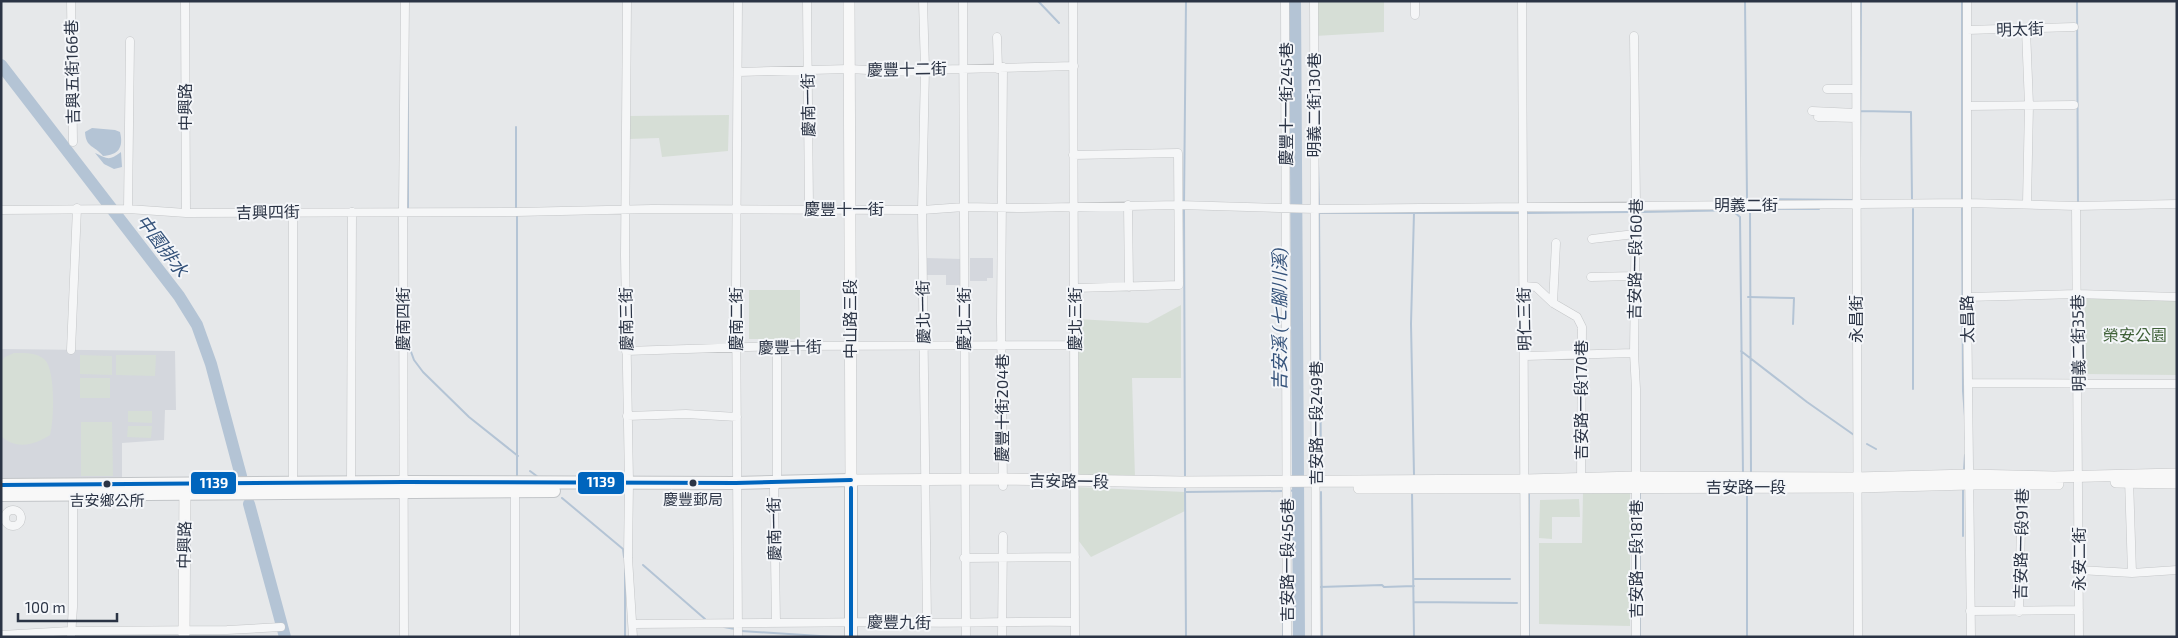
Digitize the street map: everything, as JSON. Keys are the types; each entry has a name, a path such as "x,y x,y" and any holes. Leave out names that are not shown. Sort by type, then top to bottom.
{"main road":[{"path":"185,489 351,482 404,487"},
{"path":"8,490 851,484"},
{"name":"中山路三段","path":"851,484 851,637"}],"street":[{"name":"吉興五街166巷","path":"71,1 73,142"},
{"name":"中興路","path":"184,1 186,213"},
{"name":"慶南四街","path":"404,637 403,211 405,1"},
{"name":"慶南三街","path":"627,1 625,256 628,558 633,637"},
{"name":"慶南二街","path":"738,1 736,211 738,637"},
{"name":"慶南一街","path":"807,1 809,209"},
{"name":"中山路三段","path":"849,1 851,484"},
{"name":"慶北一街","path":"923,1 925,69 922,210 927,623"},
{"name":"慶北二街","path":"963,1 964,558 966,637"},
{"name":"慶北三街","path":"1073,1 1075,637"},
{"name":"慶豐十一街245巷","path":"1285,1 1287,484"},
{"name":"明義二街130巷","path":"1314,1 1315,209"},
{"path":"1415,1 1415,15"},
{"name":"明仁三街","path":"1522,1 1525,637"},
{"name":"永昌街","path":"1856,1 1855,205 1858,637"},
{"name":"太昌路","path":"1967,1 1967,297 1971,637"},
{"name":"明太街","path":"1967,30 2026,30 2074,27"},
{"path":"2026,30 2029,106 2027,203"},
{"name":"吉安路一段160巷","path":"1634,36 1636,481"},
{"name":"慶豐十街204巷","path":"997,37 1001,68 1003,479"},
{"path":"1,210 78,208 130,210 130,41"},
{"name":"慶豐十二街","path":"738,72 849,69 887,71 1074,66"},
{"path":"1827,89 1856,89"},
{"path":"1967,106 2074,105"},
{"path":"1812,111 1856,115"},
{"path":"1818,117 1856,115"},
{"path":"1073,155 1178,153 1179,205 1179,285 1075,288"},
{"name":"明義二街","path":"1286,207 1315,209 1463,206 1523,208 1636,205 1967,203 2027,203 2076,206 2177,204"},
{"name":"慶豐十一街","path":"403,211 516,212 626,209 736,211 809,209 922,210 964,207 1128,205 1286,207"},
{"path":"1128,205 1129,287"},
{"name":"明義二街35巷","path":"2076,206 2078,480"},
{"path":"71,350 78,208"},
{"name":"吉安路一段249巷","path":"1315,209 1316,637"},
{"name":"吉興四街","path":"130,210 186,213 403,211"},
{"path":"293,212 293,483"},
{"path":"351,482 352,212"},
{"path":"1592,239 1635,234"},
{"path":"1553,303 1556,243"},
{"path":"1591,277 1635,276"},
{"name":"吉安路一段170巷","path":"1524,286 1536,287 1553,303 1577,317 1582,327 1581,483"},
{"path":"1967,297 2077,294 2177,297"},
{"name":"慶豐十街","path":"626,350 714,346 736,348 1002,344 1075,345"},
{"name":"慶南一街","path":"776,623 777,346"},
{"path":"1525,356 1634,353"},
{"path":"1968,383 2177,384"},
{"path":"627,416 686,414 737,417"},
{"name":"吉安路一段","path":"851,484 964,483 1003,479 1075,484 1182,482 1525,484 1636,481 1857,483 1969,479 2022,481 2078,480 2177,474"},
{"path":"2129,478 2132,573"},
{"name":"吉安路一段","path":"2129,478 2177,484"},
{"name":"永安二街","path":"2078,480 2079,637"},
{"name":"吉安路一段181巷","path":"1636,481 1636,637"},
{"name":"吉安路一段91巷","path":"2020,612 2022,481"},
{"name":"吉安路一段456巷","path":"1287,484 1287,637"},
{"path":"515,487 515,637"},
{"path":"71,634 73,607 73,489"},
{"name":"中興路","path":"184,634 185,489"},
{"path":"8,490 15,510"},
{"path":"1002,637 1003,536"},
{"path":"964,558 1002,556 1075,557"},
{"path":"2079,570 2132,573 2177,570"},
{"path":"1970,612 2079,610"},
{"name":"慶豐九街","path":"633,624 1075,622"},
{"path":"1,634 227,634 257,628 281,627"},
{"path":"257,628 257,637"}],"shaded area":[{"path":"926,258 962,259 962,285 946,285 946,275 926,275"},
{"path":"970,258 993,258 993,278 987,278 987,281 970,281"},
{"path":"1,349 175,351 176,410 165,410 164,440 122,443 122,479 1,480"}],"green space":[{"path":"1314,1 1384,1 1384,32 1315,36"},
{"path":"729,115 728,151 662,157 659,138 629,139 628,116"},
{"path":"749,290 800,290 800,339 749,339"},
{"name":"榮安公園","path":"2085,293 2177,296 2177,375 2084,374"},
{"path":"1181,305 1181,378 1132,378 1135,478 1076,481 1077,319 1148,323"},
{"path":"14,353 33,354 41,357 48,365 51,373 53,407 50,435 26,444 13,443 1,436 1,362 5,357"},
{"path":"80,355 112,356 112,375 80,374"},
{"path":"116,355 156,355 155,376 116,375"},
{"path":"80,378 110,378 110,398 80,398"},
{"path":"128,411 152,411 152,423 128,422"},
{"path":"81,422 112,422 113,476 81,476"},
{"path":"128,426 152,426 151,438 127,437"},
{"path":"1075,487 1185,492 1185,511 1091,557 1075,536"},
{"path":"1583,493 1630,493 1630,626 1539,624 1539,543 1582,543"},
{"path":"1579,499 1580,517 1552,517 1552,539 1539,538 1540,500"}],"water":[{"path":"92,128 120,132 121,142 119,150 113,154 103,156 87,141 85,132"},
{"path":"121,152 122,167 114,169 104,164 95,153 108,158 114,157"}],"waterway":[{"path":"1038,1 1059,23"},
{"path":"1184,204 1186,1"},
{"name":"吉安溪 (七腳川溪)","path":"1295,1 1299,637"},
{"path":"1745,1 1747,199 1745,204"},
{"path":"1860,159 1861,1"},
{"path":"1962,1 1962,201"},
{"path":"2077,1 2078,204"},
{"path":"408,51 408,208"},
{"name":"中園排水","path":"1,65 179,296 197,325 211,364 241,476"},
{"path":"1861,111 1911,112 1912,200"},
{"path":"516,127 516,209"},
{"path":"1318,164 1319,206"},
{"path":"1748,199 1853,200"},
{"path":"1962,206 1963,391 1965,416"},
{"path":"1642,212 1743,210 1744,208"},
{"path":"1184,209 1185,479"},
{"path":"1751,474 1750,209 1819,209"},
{"path":"1913,209 1913,389"},
{"path":"1319,211 1321,473"},
{"path":"1526,213 1630,212"},
{"path":"1734,212 1740,217 1743,474"},
{"path":"1319,213 1522,213"},
{"path":"1414,213 1411,324 1414,475"},
{"path":"517,214 517,477"},
{"path":"1748,297 1794,298 1793,324"},
{"path":"407,341 414,360 423,372 469,417 518,456"},
{"path":"1741,351 1807,402 1854,435"},
{"path":"1965,431 1965,439"},
{"path":"1867,444 1876,449"},
{"path":"1964,470 1965,455"},
{"path":"530,471 538,477"},
{"path":"1185,486 1186,637"},
{"path":"1963,488 1963,536"},
{"path":"1288,491 1298,490"},
{"path":"1186,492 1283,491"},
{"path":"1412,491 1414,637"},
{"path":"1640,491 1640,637"},
{"path":"1747,491 1747,637"},
{"path":"1321,492 1322,637"},
{"path":"1529,493 1529,637"},
{"path":"562,498 623,549 624,557"},
{"name":"中園排水","path":"249,504 285,637"},
{"path":"643,565 705,619"},
{"path":"625,569 625,637"},
{"path":"1415,579 1510,579"},
{"path":"1320,587 1414,586"},
{"path":"1283,601 1283,637"},
{"path":"1414,602 1517,603"},
{"path":"724,627 735,629"},
{"path":"741,631 835,637"}],"transit line":[{"name":"1139","path":"1,485 404,482 736,483 851,480"},
{"name":"1139","path":"851,488 851,637"}],"place":[{"name":"慶豐郵局","path":"693,483"},
{"name":"吉安鄉公所","path":"107,484"}]}
